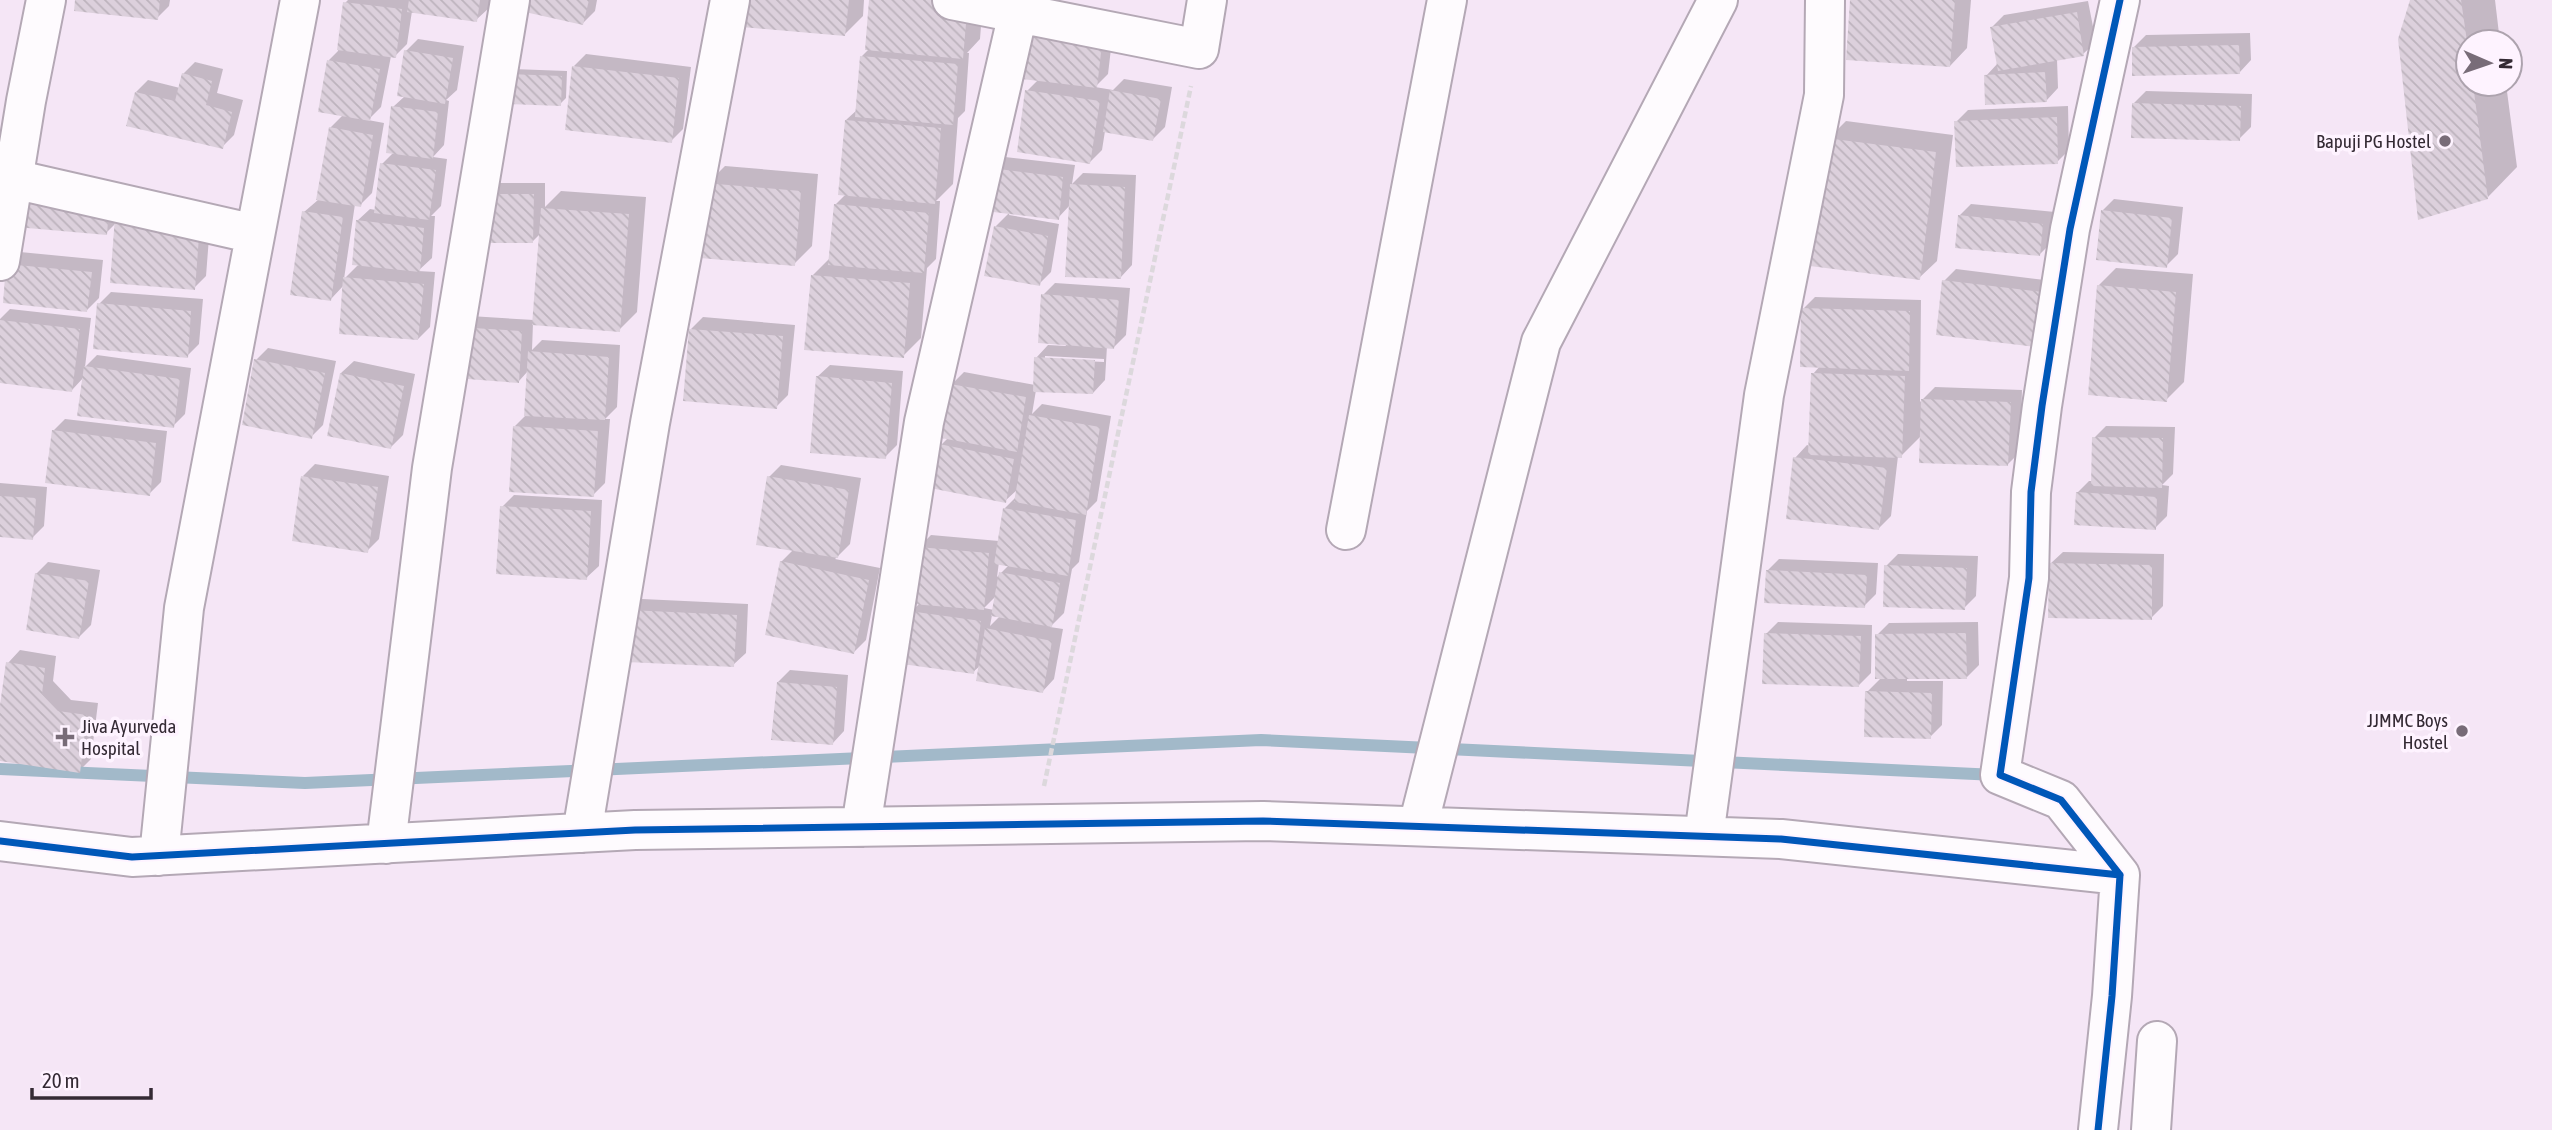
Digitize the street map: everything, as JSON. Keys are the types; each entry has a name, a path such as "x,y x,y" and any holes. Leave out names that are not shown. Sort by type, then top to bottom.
{"street":[{"path":"0,261 7,178 46,0"},
{"path":"159,856 184,608 300,0"},
{"path":"386,844 432,468 510,0"},
{"path":"582,833 649,423 730,0"},
{"path":"963,1 1199,49 1207,0"},
{"path":"1346,530 1447,0"},
{"path":"1418,826 1541,342 1718,0"},
{"path":"1704,836 1764,395 1824,94 1825,0"},
{"path":"2098,1130 2112,996 2120,875 2061,800 2000,775 2029,578 2031,492 2042,405 2070,229 2120,0"},
{"path":"861,827 924,422 1018,13"},
{"path":"7,178 255,234"},
{"path":"0,841 132,858 635,830 1263,821 1781,839 2120,875"},
{"path":"2151,1130 2157,1041"}],"path":[{"path":"1035,825 1199,49"}],"building":[{"path":"75,0 160,0 158,20 74,11"},
{"path":"409,0 480,0 477,22 407,12"},
{"path":"518,0 589,0 583,25 516,10"},
{"path":"744,0 849,0 845,36 742,27"},
{"path":"869,0 968,0 963,59 865,50"},
{"path":"1850,0 1955,0 1950,67 1846,60"},
{"name":"Bapuji PG Hostel","path":"2410,0 2461,0 2465,28 2454,28 2454,98 2475,98 2488,199 2418,220 2398,39"},
{"path":"343,2 402,9 396,58 337,50"},
{"path":"2077,12 2084,56 1998,71 1990,27"},
{"path":"1028,26 1103,35 1097,88 1022,79"},
{"path":"2239,45 2240,74 2132,76 2132,47"},
{"path":"404,50 453,58 445,104 397,96"},
{"path":"860,56 958,64 953,125 855,117"},
{"path":"327,60 380,69 370,121 318,112"},
{"path":"572,66 679,78 672,143 565,130"},
{"path":"2045,72 2047,102 1985,105 1984,75"},
{"path":"182,73 212,81 206,105 232,112 223,149 126,126 135,92 175,101"},
{"path":"506,74 562,76 561,106 505,104"},
{"path":"1025,90 1100,101 1090,164 1017,152"},
{"path":"1110,90 1161,99 1153,141 1103,132"},
{"path":"2132,103 2241,106 2240,141 2131,138"},
{"path":"391,106 438,112 433,159 386,153"},
{"path":"2057,117 2058,164 1956,167 1954,121"},
{"path":"845,120 941,128 935,204 838,195"},
{"path":"329,127 373,135 361,207 316,200"},
{"path":"1826,138 1936,152 1920,280 1810,266"},
{"path":"380,163 436,170 429,220 374,213"},
{"path":"991,168 1063,177 1059,220 985,211"},
{"path":"705,183 801,191 795,266 700,258"},
{"path":"1070,184 1125,187 1121,279 1065,277"},
{"path":"20,186 110,194 107,235 16,227"},
{"path":"483,194 534,194 533,243 482,243"},
{"path":"834,204 929,213 924,273 828,265"},
{"path":"541,208 629,214 620,332 532,325"},
{"path":"2101,210 2172,218 2167,268 2096,260"},
{"path":"302,211 343,217 331,301 290,295"},
{"path":"1958,215 2043,224 2040,256 1955,248"},
{"path":"115,217 200,223 195,290 110,283"},
{"path":"356,220 424,228 420,272 352,265"},
{"path":"994,226 1048,236 1040,286 984,276"},
{"path":"6,264 92,272 87,312 3,303"},
{"path":"811,275 910,283 904,358 804,350"},
{"path":"343,277 424,284 418,340 339,334"},
{"path":"1942,280 2042,292 2036,347 1936,335"},
{"path":"2097,285 2176,292 2167,402 2088,395"},
{"path":"1041,294 1119,300 1114,349 1038,343"},
{"path":"97,303 191,311 188,358 93,349"},
{"path":"1801,308 1910,311 1909,371 1800,367"},
{"path":"0,320 80,329 72,392 0,383"},
{"path":"457,327 522,331 519,383 454,378"},
{"path":"689,329 783,336 777,409 683,401"},
{"path":"528,351 609,357 605,420 524,416"},
{"path":"1034,357 1095,360 1093,394 1033,392"},
{"path":"254,359 325,373 312,439 242,425"},
{"path":"84,366 180,379 174,428 77,416"},
{"path":"340,373 404,386 391,449 327,436"},
{"path":"1811,373 1905,376 1902,458 1808,455"},
{"path":"816,376 892,383 886,459 810,453"},
{"path":"950,384 1026,397 1017,452 941,438"},
{"path":"1921,399 2011,402 2008,466 1919,463"},
{"path":"1029,415 1100,427 1086,515 1014,502"},
{"path":"513,426 598,431 594,497 509,492"},
{"path":"52,430 156,443 150,496 45,483"},
{"path":"2092,437 2163,438 2162,488 2091,486"},
{"path":"939,444 1014,459 1006,503 930,488"},
{"path":"1793,457 1887,468 1879,530 1786,519"},
{"path":"301,476 378,487 368,553 292,541"},
{"path":"767,476 849,490 838,558 756,545"},
{"path":"2076,492 2157,497 2156,530 2074,525"},
{"path":"0,496 36,498 33,540 0,537"},
{"path":"500,506 591,511 587,580 496,574"},
{"path":"1003,508 1076,520 1068,576 994,564"},
{"path":"918,547 989,553 984,610 912,604"},
{"path":"780,561 869,580 854,654 765,635"},
{"path":"2049,563 2152,565 2152,620 2048,618"},
{"path":"1884,565 1967,568 1965,610 1883,607"},
{"path":"1766,570 1867,575 1865,608 1764,603"},
{"path":"999,572 1060,583 1052,627 991,616"},
{"path":"35,573 89,581 79,639 26,630"},
{"path":"607,609 737,615 734,667 605,661"},
{"path":"909,611 981,621 974,674 902,664"},
{"path":"985,628 1052,641 1043,693 976,681"},
{"path":"1764,633 1861,636 1859,687 1762,684"},
{"path":"1966,633 1967,679 1875,679 1875,634"},
{"path":"6,662 45,668 42,694 58,711 87,715 80,773 0,761 0,705"},
{"path":"777,682 837,687 833,745 771,740"},
{"path":"1865,691 1932,693 1931,739 1864,737"}],"waterway":[{"path":"0,769 305,783 1261,740 1996,775"}],"cycle path":[{"path":"2120,0 2070,229 2042,406 2031,492 2029,578 2000,775 2061,800 2120,875"},
{"path":"0,841 132,857 635,830 1263,821 1781,839 2120,875 2112,996 2098,1130"}],"place":[{"name":"Bapuji PG Hostel","path":"2445,141"},
{"name":"JJMMC Boys Hostel","path":"2462,731"},
{"name":"Jiva Ayurveda Hospital","path":"65,737"}]}
